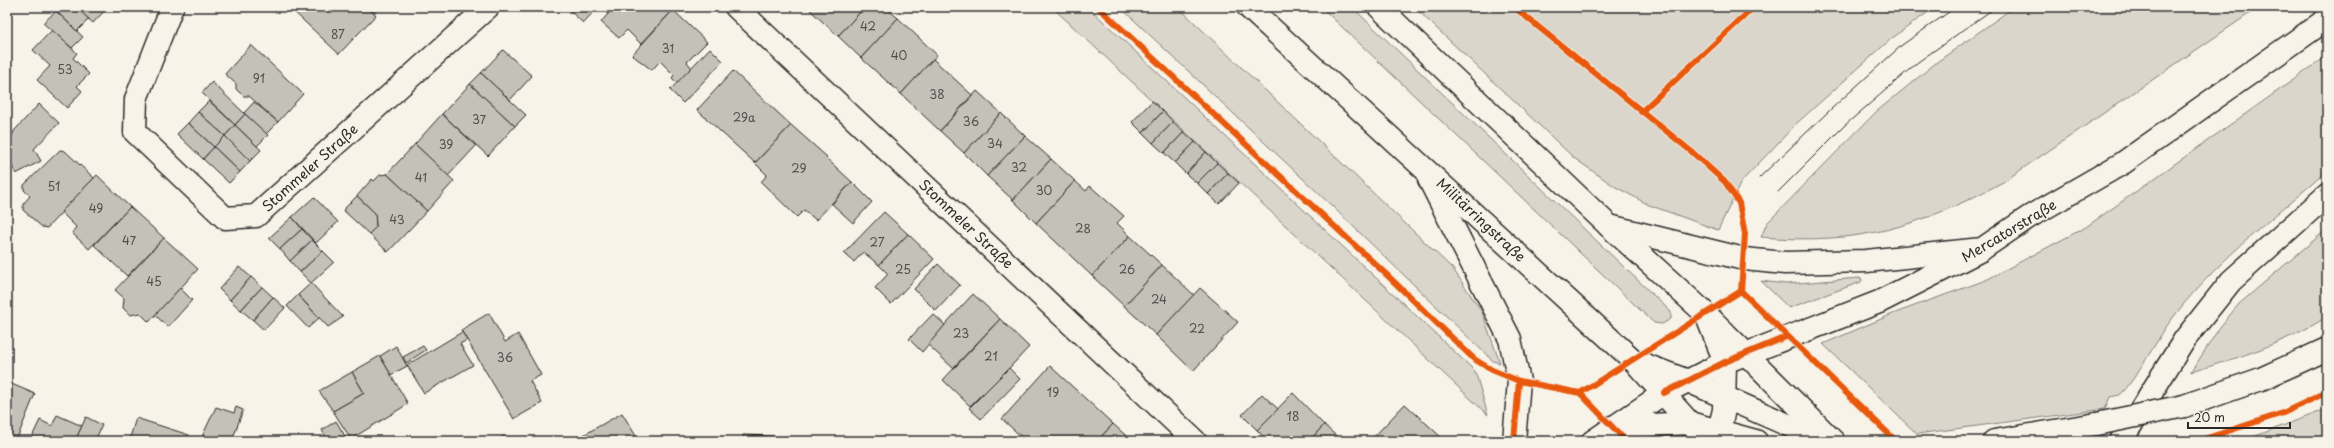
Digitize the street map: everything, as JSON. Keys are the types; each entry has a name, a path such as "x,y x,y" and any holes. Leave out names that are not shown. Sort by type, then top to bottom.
{"main road":[{"name":"Stommeler Straße","path":"172,7 136,99 135,132 225,218 256,216 488,7"},
{"name":"Stommeler Straße","path":"736,7 1195,441"},
{"name":"Militärringstraße","path":"1248,7 1634,360 1690,423 1714,438"},
{"path":"1379,7 1609,226 1706,314 1832,441"},
{"name":"Mercatorstraße","path":"1593,441 1664,393 1725,362 1879,302 1982,249 2029,218 2123,163 2327,19"},
{"path":"1422,166 1510,339 1519,381 1514,441"},
{"path":"2121,441 2185,339 2231,281 2327,195"},
{"path":"1609,226 1744,259 1785,263 1866,261 1982,249"},
{"path":"1706,314 1725,362 1724,410 1714,438 1756,441"},
{"path":"1994,441 2097,424 2184,406 2261,379 2327,349"},
{"path":"1634,360 1725,396 1797,429 1832,441"},
{"path":"1612,427 1690,423"}],"shaded area":[{"path":"1052,7 1088,7 1475,371 1488,415"},
{"path":"1120,7 1178,7 1453,269 1482,312 1500,363 1493,361 1332,206"},
{"path":"1321,7 1352,7 1671,312 1671,319 1662,324 1654,323"},
{"path":"1414,7 1935,7 1891,39 1797,123 1741,182 1718,230 1649,205 1614,186 1574,158"},
{"path":"2014,7 2259,7 2003,182 1972,198 1915,222 1886,230 1828,238 1796,239 1761,237 1767,223 1876,112 1937,62"},
{"path":"2327,56 2327,171 2264,225 2204,281 2169,323 2123,392 2119,395 2110,397 2105,409 1917,434 1823,344 1895,313 1986,280 2086,227"},
{"path":"2327,229 2327,317 2295,335 2261,349 2191,372 2220,327 2239,304"},
{"path":"1862,279 1861,282 1789,308 1761,281 1786,284"},
{"path":"2327,409 2327,441 2243,441 2245,440"}],"building":[{"path":"59,7 76,7 89,19 77,31 56,11"},
{"path":"76,7 108,7 93,23"},
{"path":"289,7 367,7 376,15 339,54"},
{"path":"367,7 379,7 373,13"},
{"path":"566,7 598,7 583,23"},
{"path":"601,7 614,7 608,14"},
{"path":"614,7 670,7 673,10 641,44 627,30 619,38 601,22"},
{"path":"813,7 865,7 838,36 810,10"},
{"path":"865,7 885,7 898,18 861,58 838,36"},
{"path":"673,10 707,42 687,62 692,68 677,83 672,78 674,75 660,61 652,70 632,55"},
{"path":"56,11 83,37 72,48 43,23"},
{"path":"898,18 937,55 901,94 861,58"},
{"path":"52,30 77,53 73,58 89,74 77,86 82,91 67,108 37,80 50,66 33,50"},
{"path":"251,45 303,94 278,122 249,96 243,96 236,89 236,84 225,74"},
{"path":"710,48 723,61 683,103 670,90"},
{"path":"503,50 532,76 510,100 481,73"},
{"path":"933,59 972,95 940,131 901,94"},
{"path":"733,71 791,125 755,163 697,110"},
{"path":"481,73 526,115 515,126 470,84"},
{"path":"212,82 245,114 235,125 202,93"},
{"path":"470,84 515,126 488,156 442,114"},
{"path":"977,91 1001,113 964,153 940,131"},
{"path":"209,101 235,125 225,136 198,112"},
{"path":"1152,101 1163,111 1143,133 1132,122"},
{"path":"254,102 278,122 266,134 244,113"},
{"path":"39,104 59,123 34,149 41,161 16,174 7,156 7,150 14,131"},
{"path":"1163,111 1173,122 1153,143 1143,133"},
{"path":"198,112 225,136 214,147 188,123"},
{"path":"1001,113 1025,136 987,176 964,153"},
{"path":"245,114 268,135 257,146 235,125"},
{"path":"442,114 476,146 448,176 415,144"},
{"path":"1173,122 1184,132 1164,153 1153,143"},
{"path":"188,123 214,147 203,159 177,134"},
{"path":"235,125 261,150 250,161 225,136"},
{"path":"791,125 852,182 816,220 804,210 797,217 761,182 767,175 755,163"},
{"path":"1184,132 1195,142 1175,163 1164,153"},
{"path":"225,136 250,161 240,172 214,147"},
{"path":"1025,136 1051,159 1013,200 987,176"},
{"path":"1195,142 1206,152 1186,174 1175,163"},
{"path":"415,144 454,181 427,211 387,174"},
{"path":"214,147 240,172 229,183 203,159"},
{"path":"60,150 65,151 94,178 47,228 42,227 23,210 23,204 30,196 24,190 24,185"},
{"path":"1206,152 1217,163 1197,183 1186,174"},
{"path":"1051,159 1075,181 1036,223 1013,200"},
{"path":"1217,163 1228,173 1208,194 1197,183"},
{"path":"1228,173 1239,183 1219,204 1208,194"},
{"path":"387,174 427,211 388,252 369,234 376,227 375,213 357,196 372,179 374,181 380,175"},
{"path":"97,175 130,207 89,249 72,233 76,227 61,212"},
{"path":"1075,181 1086,191 1090,186 1124,216 1117,223 1130,236 1092,276 1036,223"},
{"path":"852,182 872,202 853,223 832,204"},
{"path":"357,196 375,213 376,227 369,234 343,210"},
{"path":"314,197 338,222 316,243 292,217"},
{"path":"130,207 164,238 127,276 94,245"},
{"path":"884,212 908,234 879,265 863,252 854,262 844,253"},
{"path":"292,217 302,229 280,249 269,238"},
{"path":"302,229 312,240 290,261 280,249"},
{"path":"908,234 934,259 891,304 875,288 888,274 879,265"},
{"path":"1130,236 1162,265 1124,306 1092,276"},
{"path":"164,238 198,269 149,322 140,313 130,315 123,308 124,298 115,290"},
{"path":"312,240 323,251 300,272 290,261"},
{"path":"323,251 334,262 311,283 300,272"},
{"path":"938,264 960,285 936,311 914,289"},
{"path":"1162,265 1194,295 1156,335 1124,306"},
{"path":"239,267 251,277 230,300 219,289"},
{"path":"251,277 262,287 241,310 230,300"},
{"path":"311,283 343,317 328,327 298,295"},
{"path":"262,287 273,297 253,320 241,310"},
{"path":"180,288 192,300 168,327 155,315"},
{"path":"1200,288 1238,322 1193,371 1156,335"},
{"path":"973,294 1000,319 953,368 927,344"},
{"path":"298,295 319,318 308,328 287,306"},
{"path":"273,297 285,308 264,330 253,320"},
{"path":"489,313 505,342 518,334 541,375 530,381 542,403 514,419 461,330"},
{"path":"933,314 945,325 922,352 909,339"},
{"path":"1000,319 1029,347 984,395 983,393 970,406 943,380"},
{"path":"462,332 467,340 460,344 473,365 424,393 407,365"},
{"path":"396,346 407,366 391,375 380,356"},
{"path":"423,346 426,350 406,363 403,357"},
{"path":"380,356 408,404 351,439 333,411 364,393 352,372"},
{"path":"1050,366 1113,424 1097,441 1026,441 1002,419"},
{"path":"1009,368 1020,379 981,419 969,408"},
{"path":"352,372 364,393 333,411 319,391"},
{"path":"7,382 35,394 16,441 7,441"},
{"path":"1293,393 1324,425 1309,441 1268,441 1257,430"},
{"path":"1262,394 1278,409 1257,430 1242,415"},
{"path":"1405,404 1441,437 1437,441 1370,441"},
{"path":"216,407 234,413 236,407 243,410 232,441 200,441"},
{"path":"622,413 639,441 573,441"},
{"path":"57,415 82,426 76,439 81,441 30,441 40,420 52,426"},
{"path":"86,417 102,425 95,441 76,439"},
{"path":"136,418 189,435 188,441 129,441"},
{"path":"336,421 348,441 328,441 322,430"},
{"path":"1113,424 1132,441 1097,441"},
{"path":"1324,425 1342,441 1309,441"},
{"path":"743,435 774,436 774,441 743,441"},
{"path":"504,436 507,441 496,441"}],"tram line":[{"path":"1759,178 1830,110 1902,45 1956,7"},
{"path":"1778,192 1844,126 1918,62 1996,7"}],"cycle path":[{"path":"1098,7 1388,276 1474,359 1492,370 1519,381 1580,393 1626,441"},
{"path":"1514,7 1692,152 1725,182 1739,203 1745,234 1741,291 1896,441"},
{"path":"1641,112 1754,7"},
{"path":"1580,393 1741,291"},
{"path":"1664,393 1725,362 1786,337"},
{"path":"1514,441 1519,381"},
{"path":"2198,441 2283,413 2327,392"}]}
